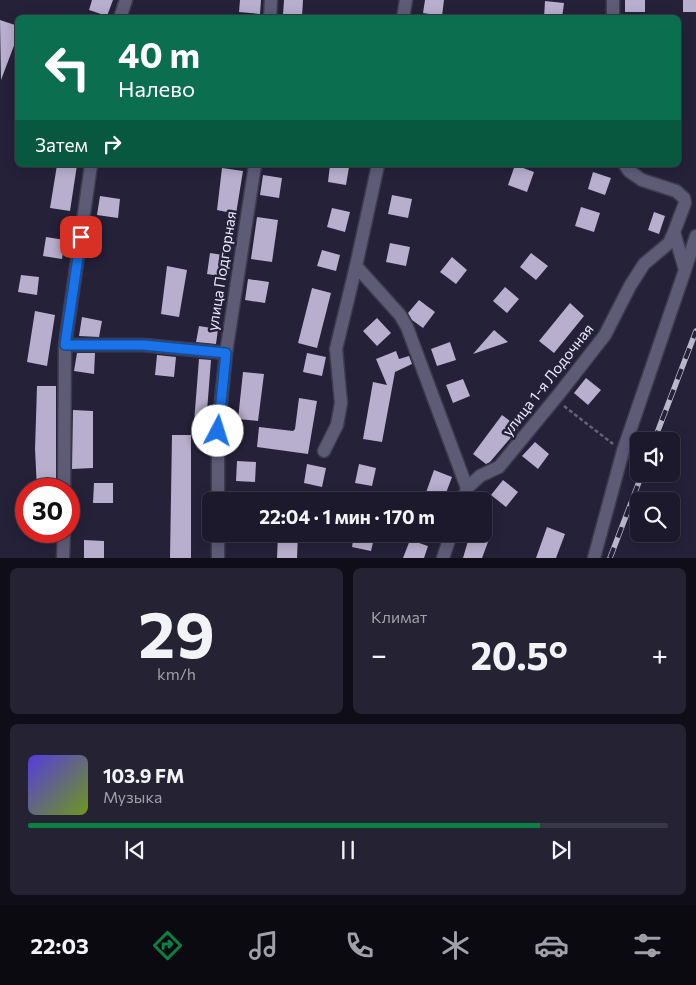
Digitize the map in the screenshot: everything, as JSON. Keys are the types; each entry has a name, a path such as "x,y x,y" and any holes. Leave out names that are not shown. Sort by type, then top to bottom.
{"street":[{"path":"121,15 126,0"},
{"path":"270,15 272,0"},
{"path":"404,15 406,0"},
{"path":"613,0 613,15"},
{"path":"64,478 65,345 91,167"},
{"name":"улица Подгорная","path":"218,492 218,431 226,353 254,167"},
{"path":"324,451 337,425 341,403 336,349 378,167"},
{"name":"улица 1-я Лодочная","path":"467,488 480,476 499,467 605,335 630,286 644,264 669,243 685,204 684,198 676,190 642,180 626,167"},
{"path":"674,232 685,270"},
{"path":"594,558 623,451 696,236"},
{"path":"356,266 400,315 407,327 467,488 466,492"},
{"path":"65,345 143,345 226,353"},
{"path":"218,542 218,558"},
{"path":"443,558 448,542"},
{"path":"64,543 64,558"}],"path":[{"path":"554,400 623,451"}],"building":[{"path":"92,0 113,0 107,15 89,10"},
{"path":"240,0 261,0 260,14 239,12"},
{"path":"284,0 303,0 302,15 283,15"},
{"path":"425,0 444,0 442,15 423,13"},
{"path":"625,0 645,0 645,12 625,12"},
{"path":"683,0 696,0 696,12 683,12"},
{"path":"545,1 564,3 562,15 544,15"},
{"path":"0,20 15,25 15,43 1,80"},
{"path":"57,167 77,167 70,211 50,208"},
{"path":"330,167 349,167 346,185 328,182"},
{"path":"514,167 520,167 534,172 527,192 508,185"},
{"path":"222,168 243,171 236,214 217,210"},
{"path":"593,172 611,178 605,195 588,189"},
{"path":"263,175 282,178 279,198 260,195"},
{"path":"392,195 412,199 408,218 388,214"},
{"path":"100,196 120,199 118,218 97,215"},
{"path":"581,207 600,213 594,232 575,226"},
{"path":"332,208 350,212 345,232 327,227"},
{"path":"654,212 665,216 659,234 648,230"},
{"path":"257,217 278,220 272,262 251,259"},
{"path":"46,237 65,240 62,259 43,256"},
{"path":"390,243 410,247 406,266 386,262"},
{"path":"322,250 340,255 336,271 317,266"},
{"path":"210,253 230,256 226,277 207,274"},
{"path":"531,253 548,266 536,280 520,267"},
{"path":"452,257 467,270 456,284 440,272"},
{"path":"167,266 187,270 179,317 161,314"},
{"path":"21,275 39,277 37,295 18,292"},
{"path":"248,279 269,282 265,303 245,300"},
{"path":"505,287 519,299 507,313 493,301"},
{"path":"312,288 331,293 317,348 298,343"},
{"path":"419,300 435,312 423,328 412,320 408,313"},
{"path":"570,303 584,316 554,353 539,341"},
{"path":"35,311 55,315 47,366 27,362"},
{"path":"82,317 102,321 99,337 79,336"},
{"path":"377,318 391,333 377,346 363,331"},
{"path":"199,326 218,329 216,344 196,342"},
{"path":"494,330 508,342 473,354"},
{"path":"450,342 456,360 437,366 431,349"},
{"path":"396,351 399,359 409,356 412,364 395,372 382,442 363,439 373,382 387,385 376,359"},
{"path":"77,353 95,353 94,374 74,371"},
{"path":"307,353 326,357 322,376 303,372"},
{"path":"157,355 176,357 174,377 155,375"},
{"path":"199,359 211,360 206,424 194,423"},
{"path":"243,372 264,374 258,421 238,419"},
{"path":"586,378 601,390 588,405 574,393"},
{"path":"463,379 470,396 453,403 446,385"},
{"path":"37,386 56,386 56,478 36,478 35,449"},
{"path":"299,398 317,401 308,454 257,447 259,427 293,431 295,429"},
{"path":"73,410 93,411 93,468 72,469"},
{"path":"502,415 519,428 490,462 486,464 473,454"},
{"path":"172,435 191,435 191,558 170,558"},
{"path":"535,442 549,454 538,469 522,456"},
{"path":"237,461 256,462 255,482 236,481"},
{"path":"307,464 326,468 322,487 304,483"},
{"path":"359,464 376,468 372,486 355,483"},
{"path":"434,470 452,477 446,492 426,492"},
{"path":"503,480 518,492 506,507 492,494"},
{"path":"94,483 113,483 113,503 93,503"},
{"path":"547,527 565,534 556,558 536,558"},
{"path":"84,540 104,541 104,558 84,558"},
{"path":"278,542 298,542 297,558 277,558"},
{"path":"353,542 373,542 371,551 352,547"},
{"path":"409,542 428,546 424,558 403,558"},
{"path":"468,542 488,542 482,558 463,558"}],"railway":[{"path":"657,432 696,331"},
{"path":"610,558 639,482"}],"route":[{"path":"81,237 65,345 143,345 226,353 218,431"}]}
